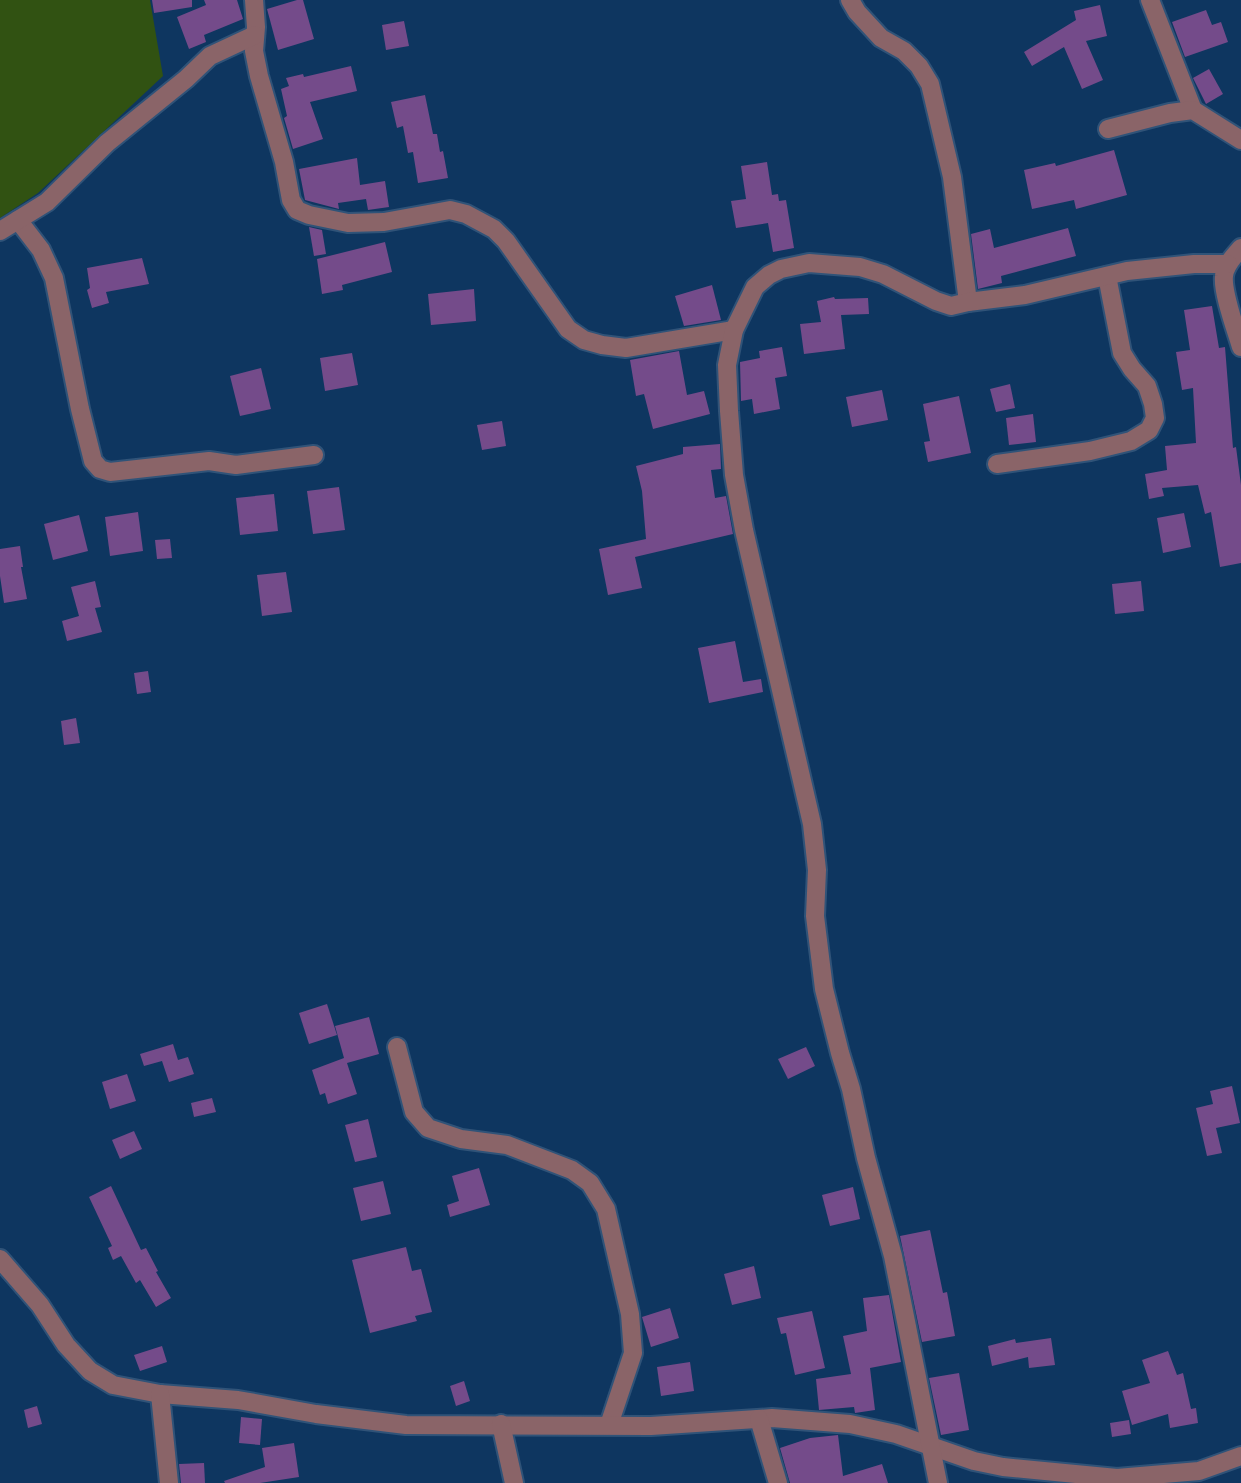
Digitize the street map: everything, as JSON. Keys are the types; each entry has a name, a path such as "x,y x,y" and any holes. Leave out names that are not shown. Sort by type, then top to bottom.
{"street":[{"path":"254,0 254,51 259,76 284,162 291,200 297,210 348,223 384,222 450,210 466,214 494,229 506,241 568,329 593,343 626,348 734,330"},
{"path":"850,0 881,38 904,51 919,66 930,84 952,177 968,302"},
{"path":"1150,0 1193,110 1241,140"},
{"path":"0,231 47,202 107,143 210,56 255,35"},
{"path":"1108,129 1193,110"},
{"path":"18,220 41,250 54,278 80,409 93,461 100,469 110,472 209,461 236,465 314,455"},
{"path":"1241,248 1228,264 1224,275 1241,347"},
{"path":"938,1483 893,1256 824,989 815,916 817,870 812,824 734,475 727,365 734,330 755,287 781,269 809,263 860,267 883,274 951,306 1025,295 1127,271 1228,264"},
{"path":"997,464 1090,451 1131,441 1149,430 1155,418 1153,404 1147,386 1122,353 1107,276"},
{"path":"397,1047 414,1112 428,1128 461,1139 507,1145 572,1170 590,1183 606,1209 630,1314 633,1353 609,1425"},
{"path":"0,1259 40,1305 66,1345 90,1371 113,1385 160,1394 238,1400 406,1425 651,1426 772,1418 850,1424 896,1434 974,1461 1003,1467 1117,1478 1201,1477 1241,1456"},
{"path":"160,1394 169,1483"},
{"path":"759,1419 778,1483"},
{"path":"501,1424 514,1483"}],"green space":[{"path":"0,0 150,0 163,76 38,193 0,218"}],"building":[{"path":"152,0 192,0 192,7 154,13"},
{"path":"204,0 237,0 243,19 204,35 206,42 189,49 177,17 206,5"},
{"path":"303,0 314,39 278,50 267,9"},
{"path":"1100,5 1107,36 1086,41 1103,80 1082,89 1064,47 1032,66 1024,52 1076,20 1074,11"},
{"path":"1206,10 1212,25 1221,22 1228,42 1185,57 1172,22"},
{"path":"404,21 409,46 386,50 382,25"},
{"path":"351,66 357,91 310,102 323,139 293,149 284,118 287,116 281,89 289,86 286,78"},
{"path":"1209,69 1223,94 1206,104 1193,78"},
{"path":"425,95 433,134 437,134 440,152 443,151 448,178 418,183 413,152 408,153 403,126 397,128 391,102"},
{"path":"1114,150 1127,195 1076,209 1074,200 1032,209 1024,170 1055,163 1056,166"},
{"path":"357,158 360,185 385,181 389,207 368,210 366,199 338,203 339,209 305,200 299,169"},
{"path":"767,162 772,195 778,194 779,201 786,200 794,248 773,252 768,223 736,228 731,201 746,199 741,166"},
{"path":"309,227 322,230 326,254 314,256"},
{"path":"1068,228 1076,256 1001,276 1002,283 978,289 971,234 990,229 994,248"},
{"path":"385,242 392,272 342,285 343,290 322,294 317,259"},
{"path":"142,258 149,284 106,292 109,303 92,308 87,290 90,288 87,268"},
{"path":"712,285 721,320 684,326 675,296"},
{"path":"474,289 476,321 431,325 428,294"},
{"path":"834,297 868,298 869,314 841,315 845,349 804,354 800,324 821,322 817,301"},
{"path":"1212,306 1219,348 1225,347 1233,448 1236,447 1241,485 1241,563 1220,567 1211,512 1205,514 1198,485 1162,488 1164,496 1149,499 1145,474 1167,470 1165,446 1196,443 1193,388 1182,390 1176,352 1190,350 1184,310"},
{"path":"782,347 787,376 775,378 780,409 754,414 752,399 741,401 740,362 760,358 759,351"},
{"path":"679,351 687,395 704,391 710,414 653,429 644,394 636,396 630,360"},
{"path":"352,353 358,385 325,391 320,358"},
{"path":"261,368 271,409 240,416 230,376"},
{"path":"1010,384 1015,408 996,412 990,389"},
{"path":"882,390 888,420 852,427 846,397"},
{"path":"959,396 971,453 928,462 924,442 930,441 923,404"},
{"path":"1033,414 1036,442 1009,445 1006,418"},
{"path":"502,421 506,446 482,450 477,425"},
{"path":"720,444 721,469 711,470 715,498 726,496 733,534 635,557 642,588 608,595 599,549 646,539 642,491 636,466 683,454 683,447"},
{"path":"339,487 345,530 313,534 307,491"},
{"path":"274,494 278,531 240,535 236,498"},
{"path":"138,512 143,551 110,556 105,517"},
{"path":"1184,513 1191,547 1163,553 1157,518"},
{"path":"79,515 88,551 53,560 44,524"},
{"path":"170,539 172,558 157,559 155,540"},
{"path":"20,546 27,599 4,603 0,549"},
{"path":"286,572 292,612 262,616 257,575"},
{"path":"95,581 101,607 95,608 102,632 67,641 62,621 79,616 71,587"},
{"path":"1141,581 1144,611 1115,614 1112,584"},
{"path":"735,641 743,682 761,679 763,692 709,703 698,648"},
{"path":"148,671 151,692 137,694 134,673"},
{"path":"76,718 80,743 64,745 61,721"},
{"path":"327,1004 337,1035 309,1044 299,1013"},
{"path":"369,1017 379,1054 347,1063 357,1094 328,1104 325,1093 320,1095 312,1070 344,1058 335,1026"},
{"path":"173,1044 178,1060 188,1057 194,1074 169,1082 162,1061 144,1066 140,1054"},
{"path":"806,1047 815,1066 788,1079 778,1059"},
{"path":"127,1074 136,1101 110,1109 102,1082"},
{"path":"1232,1086 1240,1123 1216,1128 1222,1153 1207,1156 1196,1108 1213,1104 1210,1091"},
{"path":"212,1098 216,1112 194,1117 191,1103"},
{"path":"368,1119 377,1157 355,1162 345,1125"},
{"path":"134,1131 142,1149 120,1159 112,1140"},
{"path":"479,1168 490,1205 450,1217 447,1205 459,1201 452,1176"},
{"path":"383,1181 391,1214 361,1221 353,1188"},
{"path":"111,1186 141,1250 146,1248 171,1298 156,1307 140,1280 136,1283 121,1256 113,1260 108,1248 112,1246 89,1197"},
{"path":"853,1187 860,1219 830,1226 822,1195"},
{"path":"930,1230 955,1336 922,1342 900,1236"},
{"path":"406,1247 412,1271 421,1269 432,1312 415,1316 417,1321 370,1333 352,1260"},
{"path":"754,1266 761,1298 732,1305 724,1274"},
{"path":"889,1295 901,1362 870,1368 875,1410 855,1413 854,1407 819,1410 816,1379 851,1374 843,1336 867,1331 863,1298"},
{"path":"670,1308 679,1338 651,1347 642,1317"},
{"path":"812,1311 825,1368 795,1375 786,1333 781,1334 777,1318"},
{"path":"1051,1338 1055,1365 1029,1368 1028,1357 992,1366 988,1346 1015,1339 1016,1343"},
{"path":"162,1346 167,1362 140,1371 134,1355"},
{"path":"1168,1351 1177,1375 1183,1373 1191,1409 1196,1408 1198,1423 1170,1428 1168,1414 1132,1425 1122,1391 1150,1383 1142,1360"},
{"path":"690,1362 694,1391 661,1396 657,1367"},
{"path":"959,1373 969,1430 941,1435 929,1378"},
{"path":"464,1381 470,1401 456,1406 450,1386"},
{"path":"37,1406 42,1424 28,1428 24,1410"},
{"path":"241,1417 262,1419 260,1445 239,1443"},
{"path":"1129,1420 1131,1434 1112,1437 1110,1423"},
{"path":"838,1435 843,1476 882,1464 888,1483 790,1483 780,1448 810,1438"},
{"path":"294,1443 299,1477 260,1483 225,1483 265,1467 262,1448"},
{"path":"204,1463 205,1483 181,1483 179,1464"}]}
